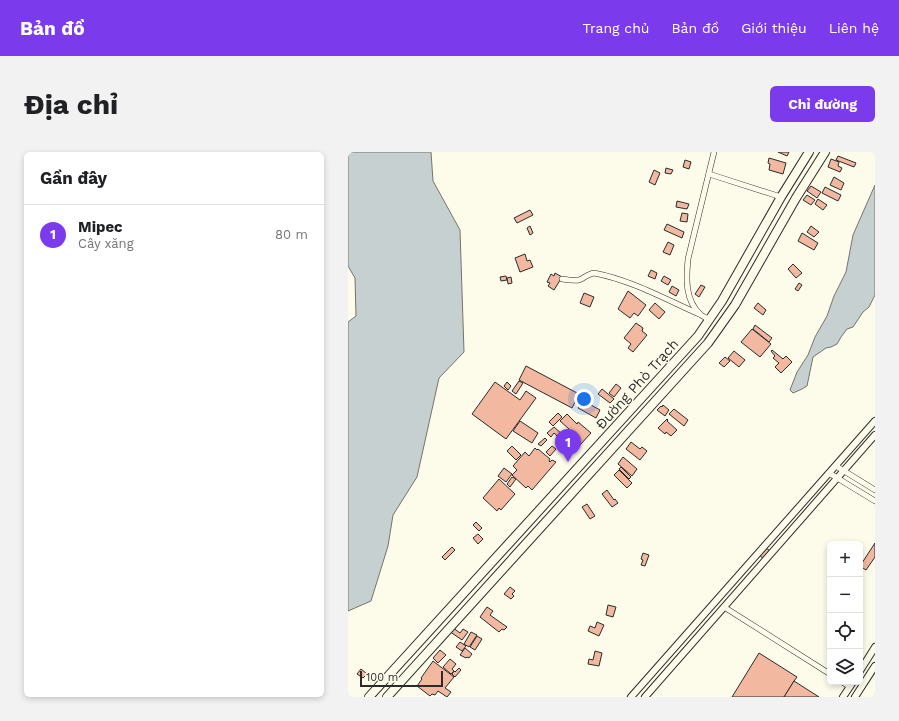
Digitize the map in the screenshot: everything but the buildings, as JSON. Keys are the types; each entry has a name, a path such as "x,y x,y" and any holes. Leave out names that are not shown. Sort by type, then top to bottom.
{"highway":[{"name":"Đường Phò Trạch","path":"369,697 698,336 722,301 781,197 809,152"},
{"name":"Đường Phò Trạch","path":"387,697 708,343 735,305 796,198 825,152"}],"street":[{"path":"701,315 693,306 689,297 687,268 714,152"},
{"path":"709,174 781,197"},
{"path":"562,280 579,280 591,273 617,278 629,282 709,320"},
{"path":"631,697 875,421"},
{"path":"645,697 875,435"},
{"path":"836,466 875,490"},
{"path":"829,473 875,501"},
{"path":"724,607 827,672"},
{"path":"863,666 875,647"},
{"path":"856,697 875,666"},
{"path":"843,697 850,685"}],"shaded area":[{"path":"348,152 431,152 433,181 460,230 464,352 439,378 417,477 393,515 388,546 371,601 348,611 348,322 356,316 355,278 348,266"},
{"path":"875,185 875,295 869,307 863,312 853,327 847,329 837,344 826,348 813,357 807,386 793,393 790,390 797,372 808,355 846,272 853,235"}],"place":[{"name":"Mipec","path":"568,462"}]}
